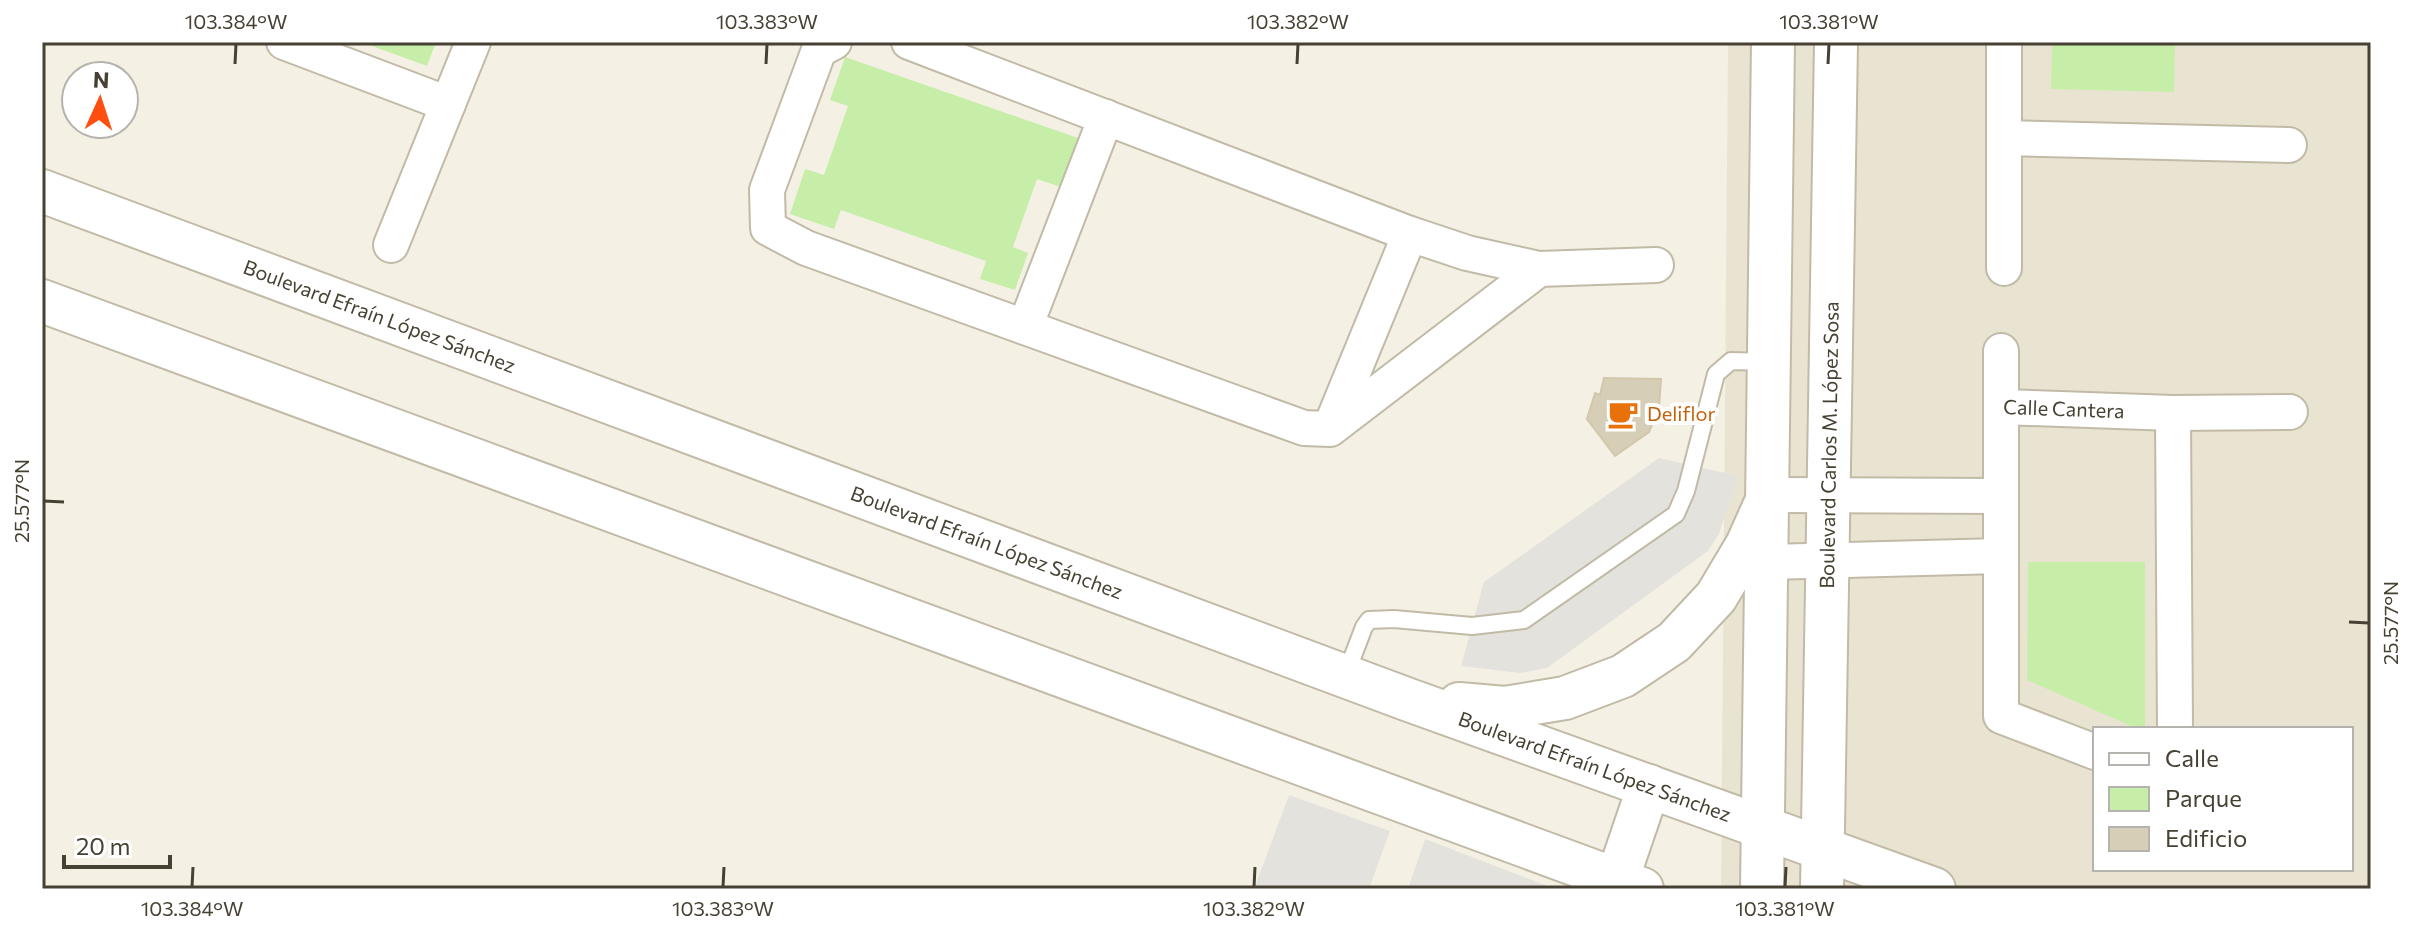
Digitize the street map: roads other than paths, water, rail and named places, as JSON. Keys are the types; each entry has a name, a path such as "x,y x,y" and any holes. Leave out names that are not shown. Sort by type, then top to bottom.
{"street":[{"path":"284,42 448,104"},
{"path":"391,245 473,42"},
{"path":"909,42 1467,253 1539,269 1656,265"},
{"path":"1762,889 1773,42"},
{"name":"Boulevard Carlos M. López Sosa","path":"1822,889 1836,42"},
{"path":"2004,42 2004,268"},
{"path":"823,45 767,190 768,228 806,248 1304,428 1330,429 1539,269"},
{"path":"1025,327 1106,117"},
{"path":"2004,138 2289,145"},
{"name":"Boulevard Efraín López Sánchez","path":"42,191 1409,700 1934,889"},
{"path":"1330,429 1410,234"},
{"path":"42,301 1624,886 1649,786"},
{"path":"2001,351 2002,407"},
{"name":"Calle Cantera","path":"2093,751 2001,716 2002,407 2173,413 2290,412"},
{"path":"2173,413 2175,727"},
{"path":"1769,495 2001,496"},
{"path":"1409,700 1505,708 1565,698 1623,676 1674,642 1716,597 1747,545 1769,495"},
{"path":"1768,562 2001,556"}],"lane":[{"path":"1345,676 1369,620 1394,619 1472,626 1524,620 1676,514 1686,491 1716,374 1731,361 1770,362"}],"place":[{"name":"Deliflor","path":"1623,414"}]}
